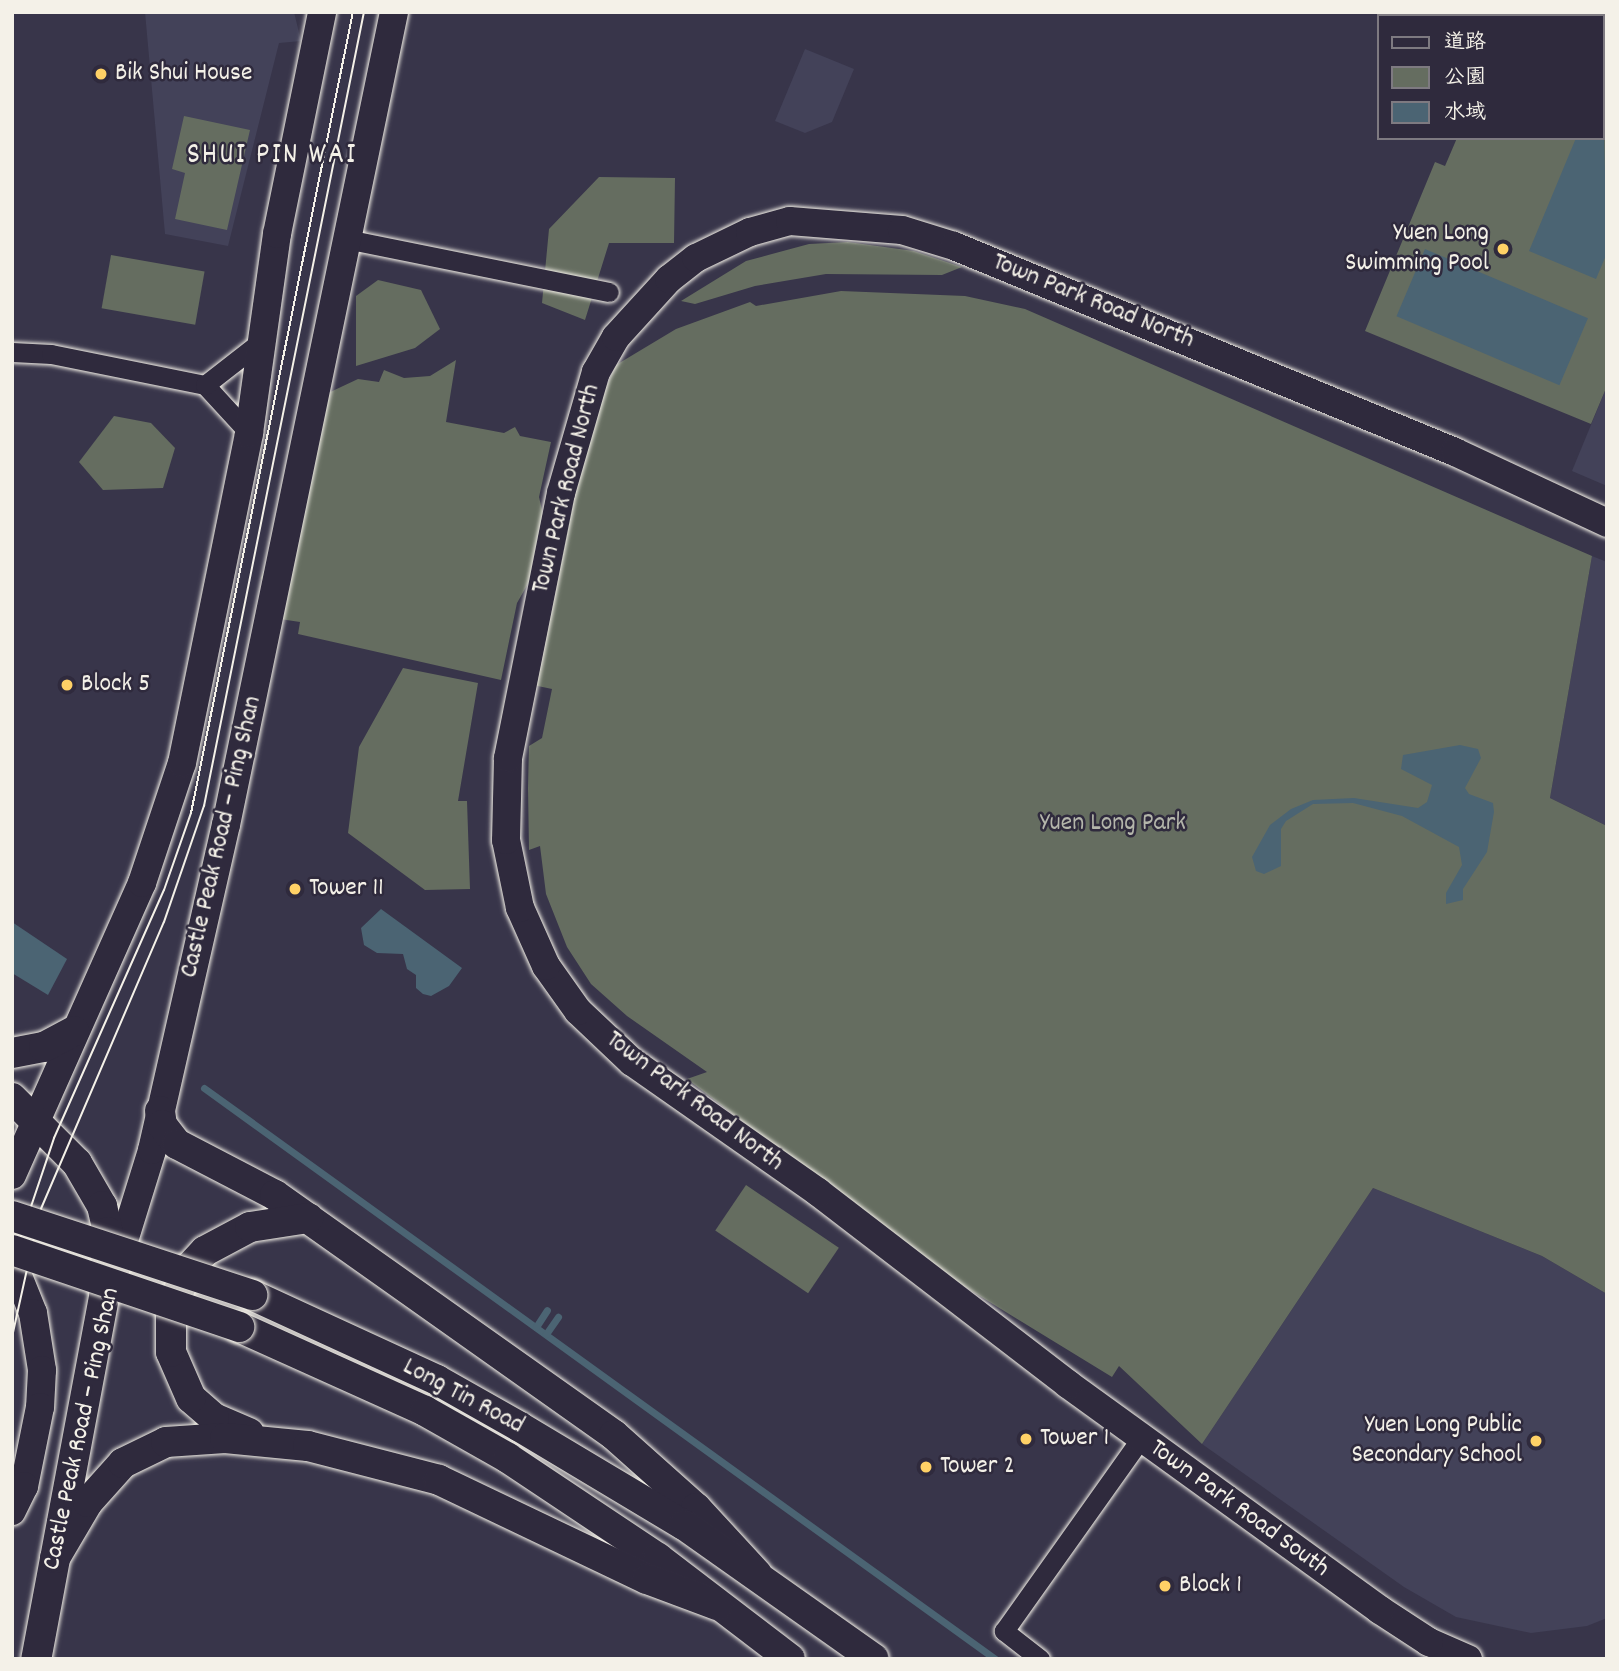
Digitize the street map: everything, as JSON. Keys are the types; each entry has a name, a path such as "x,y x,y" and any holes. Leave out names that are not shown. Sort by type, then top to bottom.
{"main road":[{"path":"12,1054 44,1047 74,1031"},
{"path":"12,1098 78,1163 102,1206 108,1232 104,1297"},
{"path":"160,1111 162,1125 177,1144 275,1195 614,1435 696,1508 758,1574"},
{"name":"Long Tin Road","path":"12,1216 252,1295 437,1380 684,1525 758,1574 874,1659"},
{"path":"308,1218 250,1227 205,1251 177,1287 172,1308 171,1352 191,1398 228,1426 280,1442 350,1455 439,1480 647,1579 716,1605"},
{"name":"Long Tin Road","path":"12,1250 239,1327 425,1411 508,1458 658,1558 790,1659"},
{"name":"Castle Peak Road – Ping Shan","path":"36,1659 104,1297"},
{"path":"55,1558 88,1502 107,1478 149,1448 192,1438 280,1442"}],"street":[{"path":"12,1175 34,1119 124,925 170,808 249,433 260,342 322,12"},
{"name":"Castle Peak Road – Ping Shan","path":"104,1297 133,1219 232,799 394,12"},
{"name":"Town Park Road North","path":"1141,1438 850,1216 632,1062 578,1011 546,966 520,908 506,840 509,758 564,482 596,372 616,337 651,296 696,258 750,232 790,221 902,230 954,246 1158,328 1455,452 1607,523"},
{"path":"346,239 609,292"},
{"path":"205,385 260,342"},
{"path":"12,352 51,354 205,385 249,433"},
{"name":"Castle Peak Road – Ping Shan","path":"12,1261 33,1314 42,1370 40,1407 24,1486 12,1511"},
{"name":"Town Park Road South","path":"1040,1659 1004,1631 1141,1438 1406,1628 1468,1659"}],"shaded area":[{"path":"145,12 294,12 301,41 279,43 228,246 165,234"},
{"path":"805,49 854,69 832,122 805,133 775,121"},
{"path":"1607,386 1607,486 1572,471"},
{"path":"1592,556 1607,562 1607,826 1550,798"},
{"path":"1373,1188 1542,1256 1607,1294 1607,1618 1587,1626 1531,1633 1456,1617 1404,1587 1202,1444"}],"green space":[{"name":"Yuen Long Swimming Pool","path":"1607,12 1607,386 1591,424 1365,331 1435,162 1445,166 1456,140 1605,140 1605,14 1508,14"},
{"path":"184,116 250,130 227,230 175,219 185,173 172,169"},
{"path":"599,177 675,178 674,243 609,243 585,320 542,303 549,229"},
{"path":"848,242 914,251 962,267 942,275 826,274 755,286 695,304 681,301 746,261 809,244"},
{"path":"111,255 205,271 195,325 102,308"},
{"path":"378,280 421,290 440,329 415,348 356,366 356,296"},
{"name":"Yuen Long Park","path":"841,291 965,296 1025,309 1592,556 1550,798 1607,826 1607,1294 1542,1256 1373,1188 1202,1444 1119,1366 1112,1377 939,1271 687,1079 707,1072 627,1016 591,984 567,947 546,894 540,846 529,850 528,788 529,746 542,738 552,689 533,685 571,501 595,412 616,365 676,329 750,302 756,306"},
{"path":"456,360 446,422 504,433 515,427 520,436 551,442 539,497 550,545 517,603 501,680 298,634 300,622 280,619 261,578 276,539 309,492 326,394 358,379 379,382 384,370 404,378 430,376"},
{"path":"114,416 151,423 175,448 163,488 103,490 79,462"},
{"path":"403,668 478,683 458,801 467,801 470,889 425,890 348,833 359,747"},
{"path":"746,1185 839,1248 808,1293 715,1231"}],"water":[{"path":"1575,140 1604,140 1607,253 1596,279 1529,251"},
{"path":"1425,249 1588,318 1559,385 1396,316"},
{"path":"1460,745 1478,749 1481,758 1465,788 1469,794 1493,803 1494,812 1487,852 1463,889 1463,900 1446,904 1446,893 1462,865 1459,847 1402,816 1353,803 1313,804 1286,821 1281,829 1281,866 1264,874 1256,871 1252,857 1270,825 1291,809 1313,800 1354,798 1418,808 1427,802 1432,785 1401,769 1403,755"},
{"path":"381,909 462,968 449,986 431,996 423,994 416,988 416,975 407,969 403,954 377,953 364,945 361,928"},
{"path":"12,922 67,959 48,995 12,973"}],"waterway":[{"path":"204,1088 995,1659"},
{"path":"536,1327 547,1310"},
{"path":"546,1334 558,1317"}],"tram line":[{"path":"12,1263 54,1138 164,890 191,813 353,12"},
{"path":"12,1337 40,1211 164,922 204,806 364,12"}],"place":[{"name":"Bik Shui House","path":"101,74"},
{"name":"Yuen Long Swimming Pool","path":"1503,249"},
{"name":"Block 5","path":"67,685"},
{"name":"Tower 11","path":"295,889"},
{"name":"Tower 1","path":"1026,1439"},
{"name":"Yuen Long Public Secondary School","path":"1536,1441"},
{"name":"Tower 2","path":"926,1467"},
{"name":"Block 1","path":"1165,1586"}],"district":[{"name":"SHUI PIN WAI","path":"272,157"}]}
